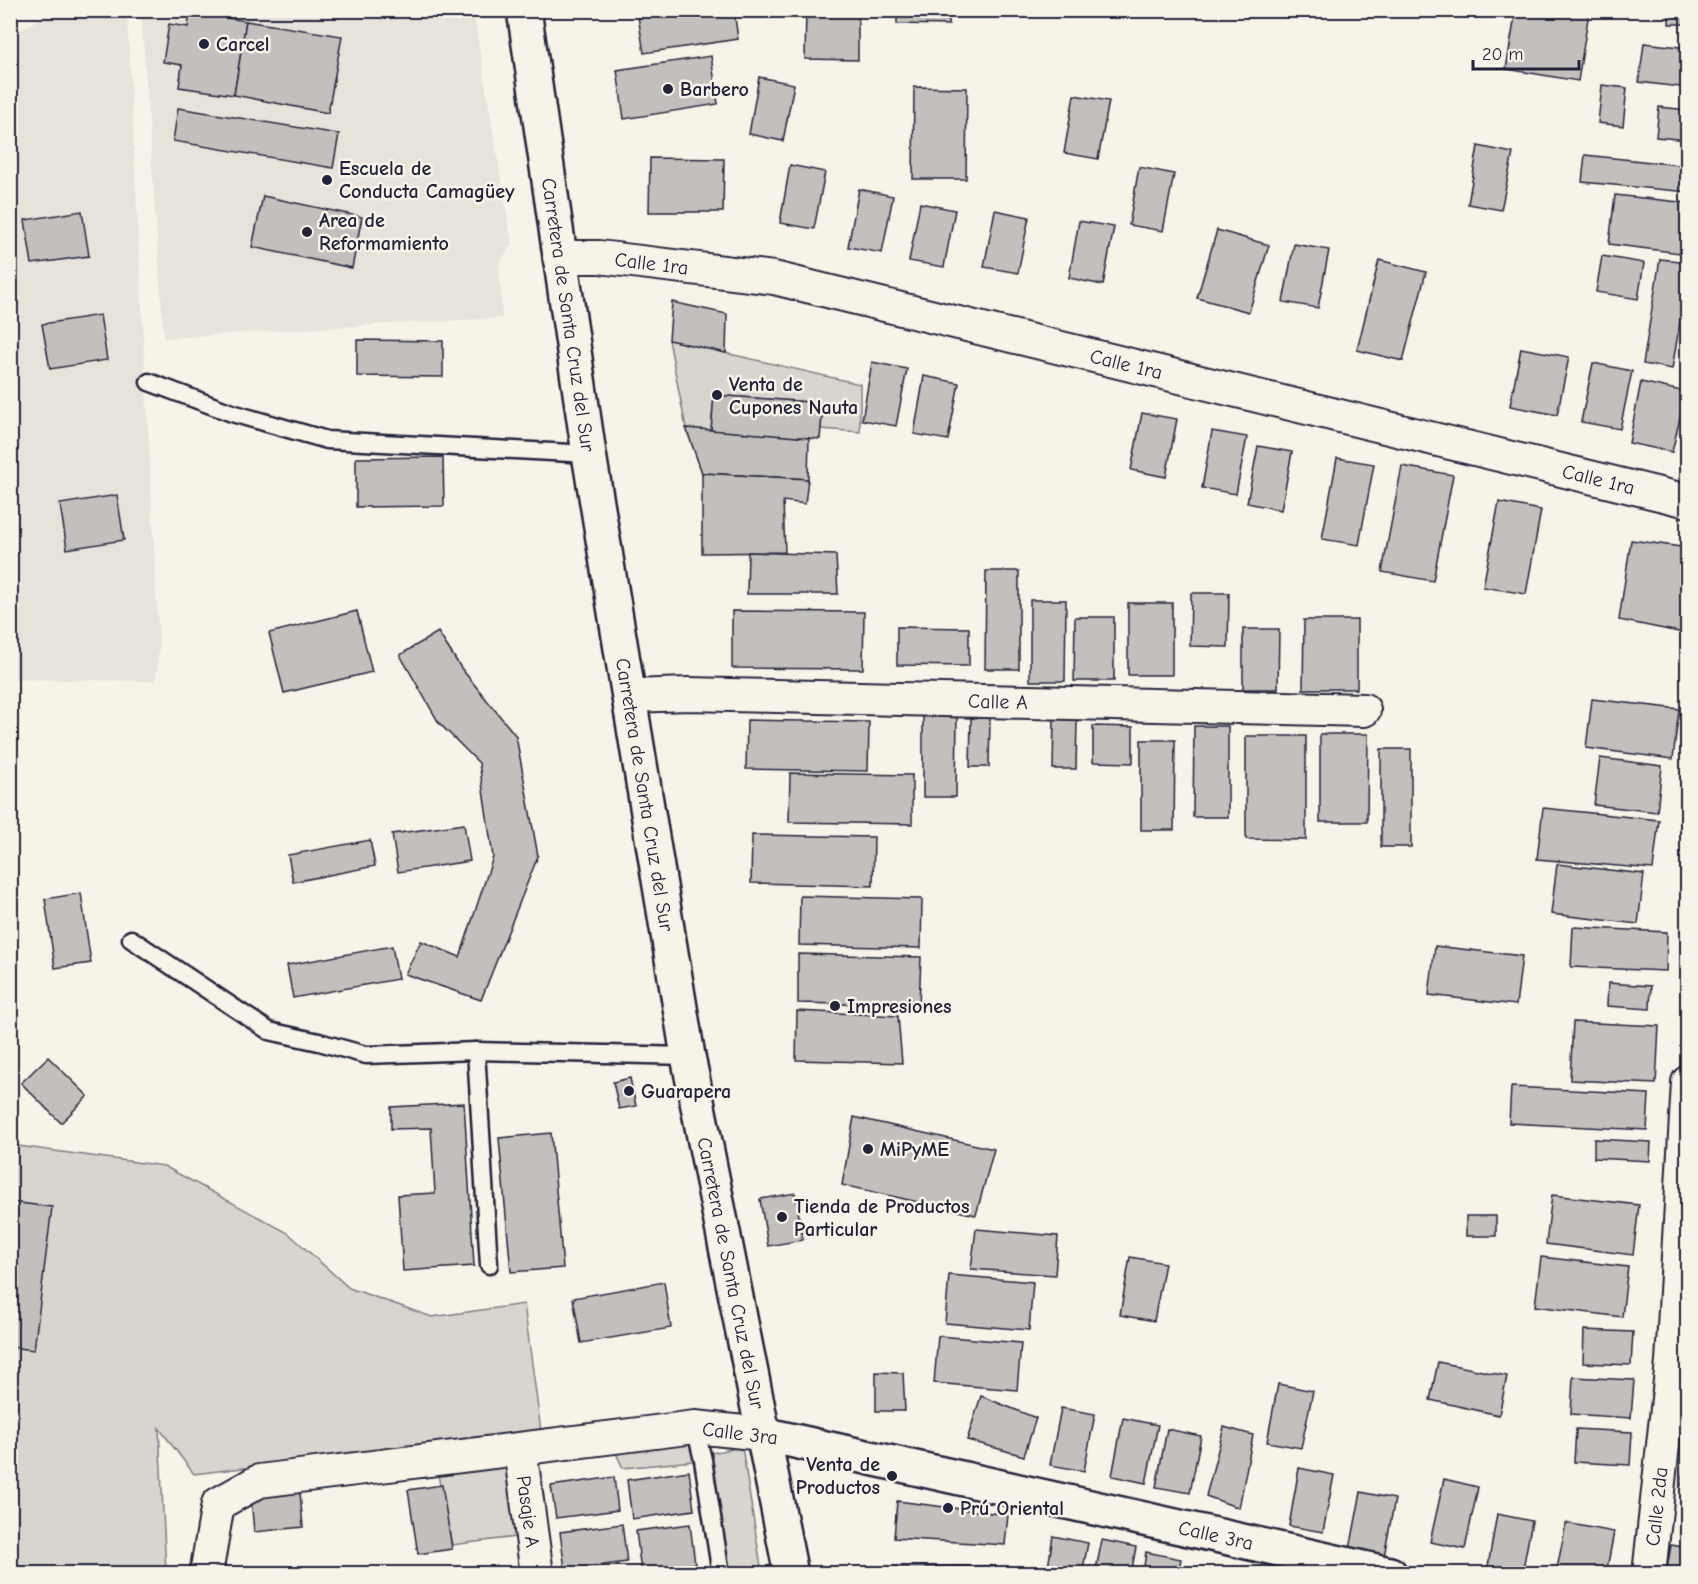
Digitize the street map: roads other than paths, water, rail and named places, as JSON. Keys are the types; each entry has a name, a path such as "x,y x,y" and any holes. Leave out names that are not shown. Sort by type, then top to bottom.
{"main road":[{"name":"Carretera de Santa Cruz del Sur","path":"524,10 589,454 688,1056 791,1574"},
{"name":"Calle 3ra","path":"763,1434 1390,1574"}],"street":[{"name":"Calle 1ra","path":"559,257 599,257 774,278 1688,501"},
{"name":"Calle A","path":"630,696 688,694 1364,710"},
{"name":"Calle 2da","path":"1649,1574 1672,1362 1688,1082"},
{"name":"Calle 3ra","path":"206,1574 218,1504 259,1481 695,1427 763,1434"},
{"name":"Pasaje A","path":"520,1449 537,1574"}],"lane":[{"path":"149,382 232,413 327,440 589,454"},
{"path":"131,939 269,1031 366,1055 477,1051 688,1056"},
{"path":"477,1051 489,1265"},
{"path":"695,1427 703,1460 720,1574"}],"place":[{"name":"Carcel","path":"204,44"},
{"name":"Barbero","path":"668,89"},
{"name":"Escuela de Conducta Camagüey","path":"327,180"},
{"name":"Area de Reformamiento","path":"307,232"},
{"name":"Venta de Cupones Nauta","path":"717,395"},
{"name":"Impresiones","path":"835,1006"},
{"name":"Guarapera","path":"629,1091"},
{"name":"MiPyME","path":"868,1149"},
{"name":"Tienda de Productos Particular","path":"782,1217"},
{"name":"Venta de Productos","path":"892,1476"},
{"name":"Prú Oriental","path":"948,1508"}]}
